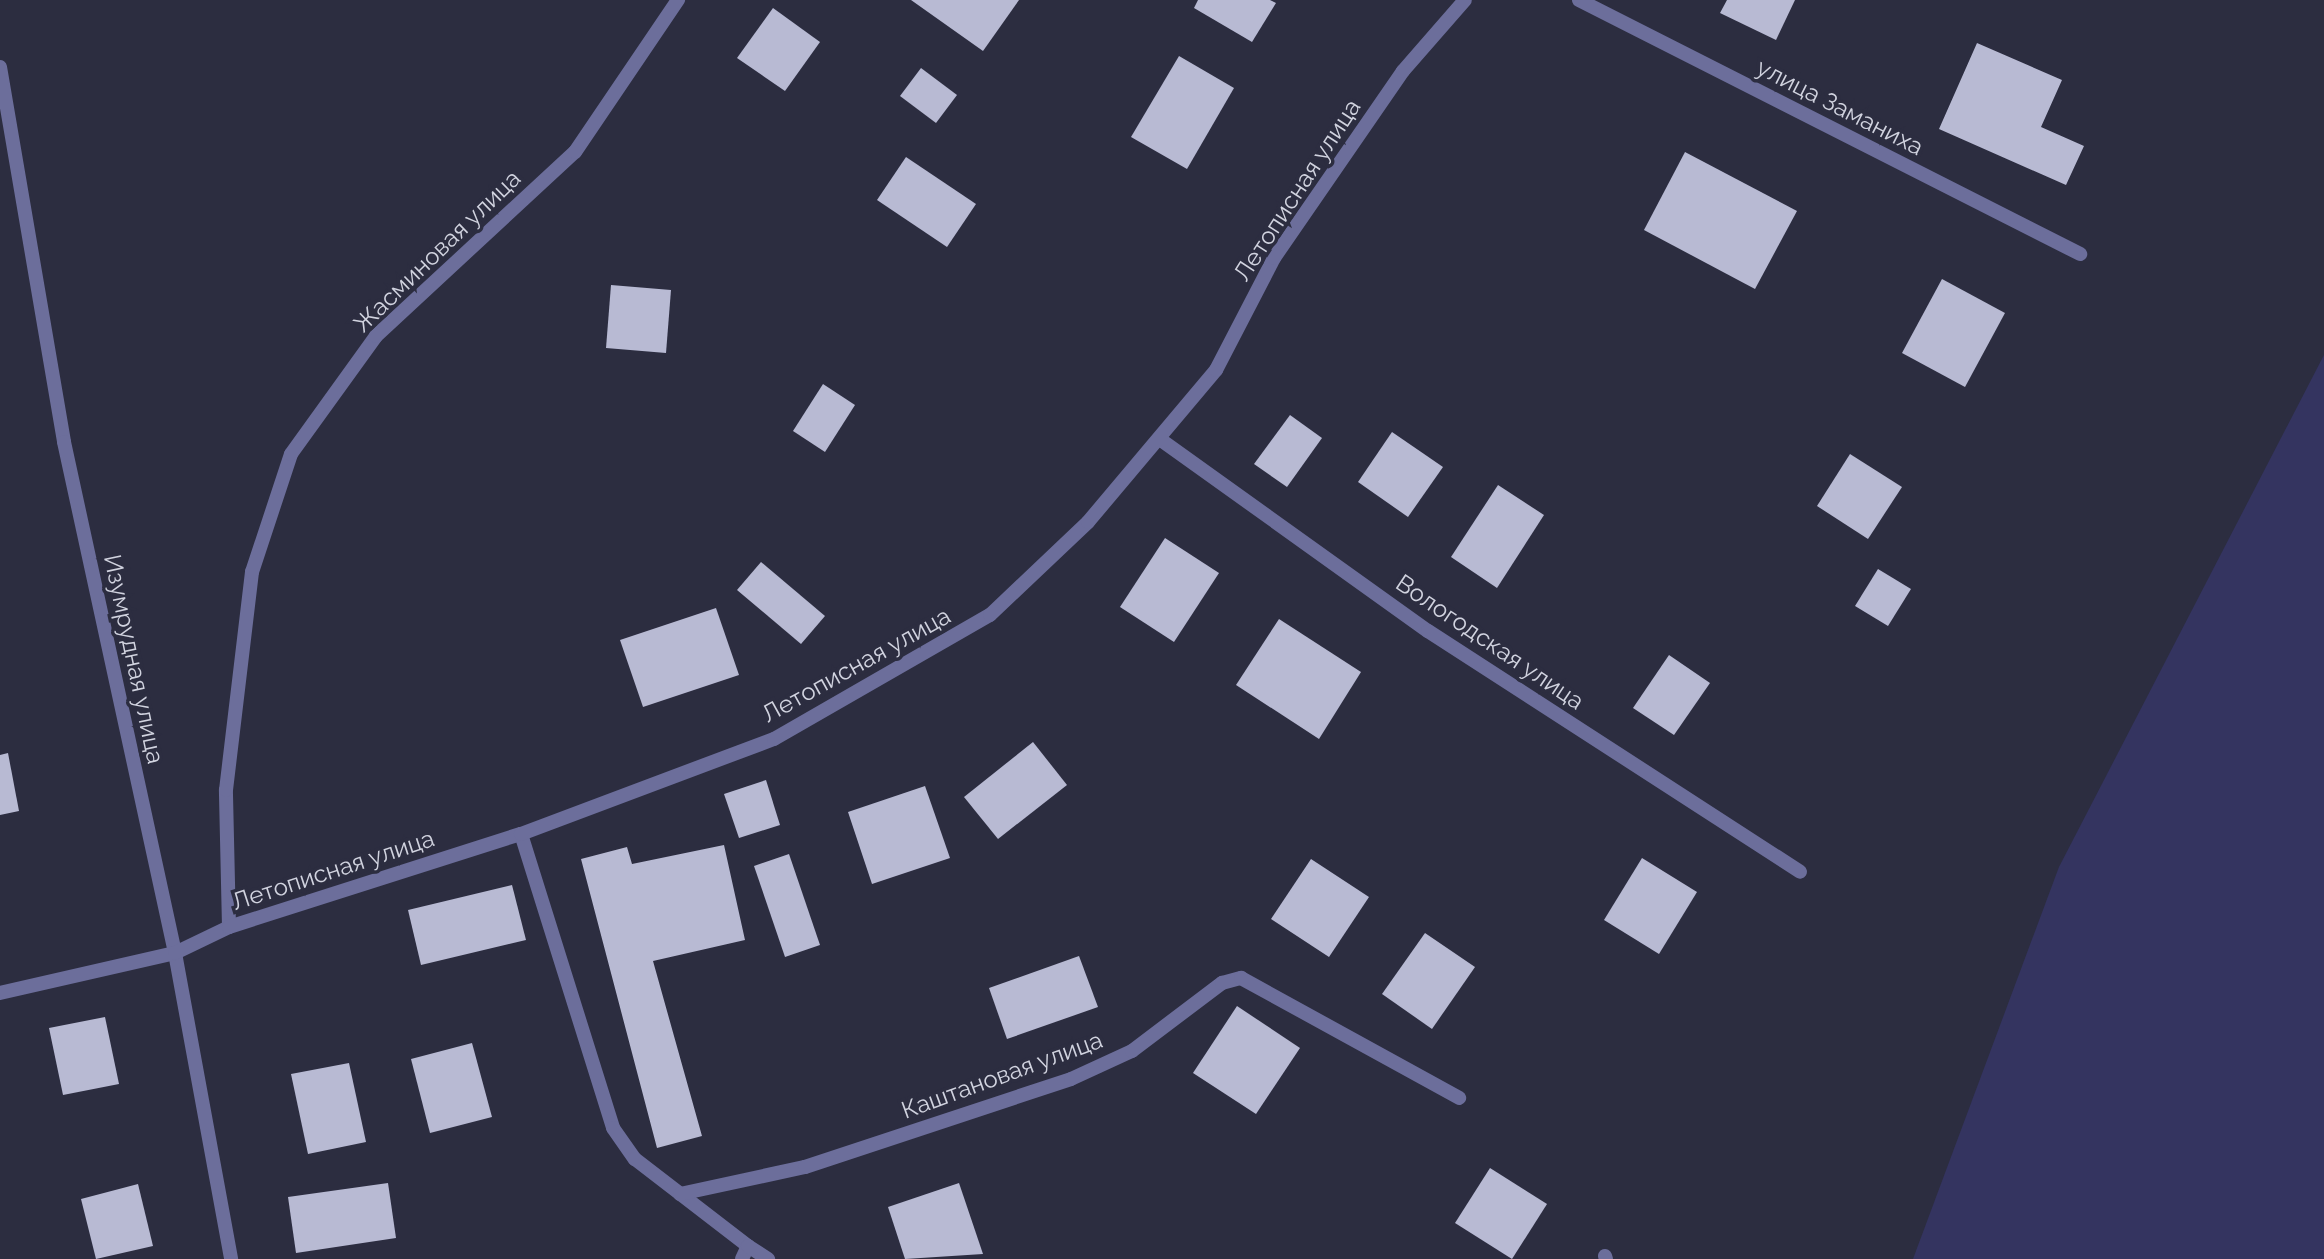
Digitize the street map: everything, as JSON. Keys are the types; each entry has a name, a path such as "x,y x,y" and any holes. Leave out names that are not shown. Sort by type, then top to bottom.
{"street":[{"name":"Жасминовая улица","path":"229,927 226,790 253,572 291,454 376,336 575,152 678,0"},
{"name":"Летописная улица","path":"0,993 175,953 229,927 521,834 774,739 901,671 990,615 1161,440 1216,370 1274,258 1388,93 1465,0"},
{"name":"улица Заманиха","path":"1579,0 2080,254"},
{"name":"Изумрудная улица","path":"0,67 64,442 175,953 231,1259"},
{"name":"Вологодская улица","path":"1161,440 1428,631 1800,872"},
{"path":"521,834 613,1128 635,1159 680,1194 745,1252 768,1259"},
{"name":"Каштановая улица","path":"680,1194 805,1167 1071,1079 1132,1051 1222,983 1241,978 1459,1098"}],"shaded area":[{"path":"2324,355 2324,1259 1913,1259 2059,867"}],"building":[{"path":"911,0 1019,0 983,51"},
{"path":"1198,0 1270,0 1276,3 1252,42 1194,8"},
{"path":"1727,0 1795,0 1776,40 1720,13"},
{"path":"773,8 820,42 785,91 737,58"},
{"path":"1977,43 2062,80 2041,127 2084,146 2066,185 1939,129"},
{"path":"1179,56 1234,88 1187,169 1131,137"},
{"path":"921,68 957,95 936,123 900,96"},
{"path":"1685,152 1797,211 1755,289 1644,230"},
{"path":"906,157 976,204 947,247 877,200"},
{"path":"1942,279 2005,313 1965,387 1902,353"},
{"path":"611,285 671,290 666,353 606,348"},
{"path":"823,384 855,405 825,452 793,431"},
{"path":"1290,415 1322,438 1287,487 1254,464"},
{"path":"1392,432 1443,467 1408,517 1358,482"},
{"path":"1850,454 1902,487 1868,539 1817,506"},
{"path":"1498,485 1544,515 1497,588 1451,557"},
{"path":"1165,538 1219,573 1174,642 1120,607"},
{"path":"761,562 825,616 801,644 737,590"},
{"path":"1878,569 1911,589 1888,626 1855,606"},
{"path":"716,608 739,675 643,707 620,640"},
{"path":"1279,619 1361,672 1319,739 1236,685"},
{"path":"1669,655 1710,683 1674,735 1633,708"},
{"path":"1033,742 1067,785 998,839 964,797"},
{"path":"8,753 19,811 0,815 0,755"},
{"path":"766,780 780,825 739,838 724,794"},
{"path":"925,786 950,858 872,884 848,812"},
{"path":"724,845 745,940 653,961 702,1136 657,1148 581,859 627,847 632,864"},
{"path":"789,854 820,945 785,957 754,866"},
{"path":"1642,858 1697,892 1659,954 1604,920"},
{"path":"1311,859 1369,897 1329,957 1271,919"},
{"path":"512,885 526,940 421,965 408,910"},
{"path":"1425,933 1475,967 1432,1029 1382,994"},
{"path":"1079,956 1098,1007 1007,1039 989,988"},
{"path":"1237,1006 1300,1048 1256,1114 1193,1073"},
{"path":"105,1017 119,1084 63,1095 49,1028"},
{"path":"472,1043 492,1117 430,1133 411,1059"},
{"path":"349,1063 366,1142 308,1154 291,1074"},
{"path":"1490,1168 1547,1204 1512,1259 1455,1223"},
{"path":"388,1183 396,1238 296,1253 288,1197"},
{"path":"959,1183 983,1254 905,1259 888,1207"},
{"path":"138,1184 153,1246 96,1259 81,1199"}]}
